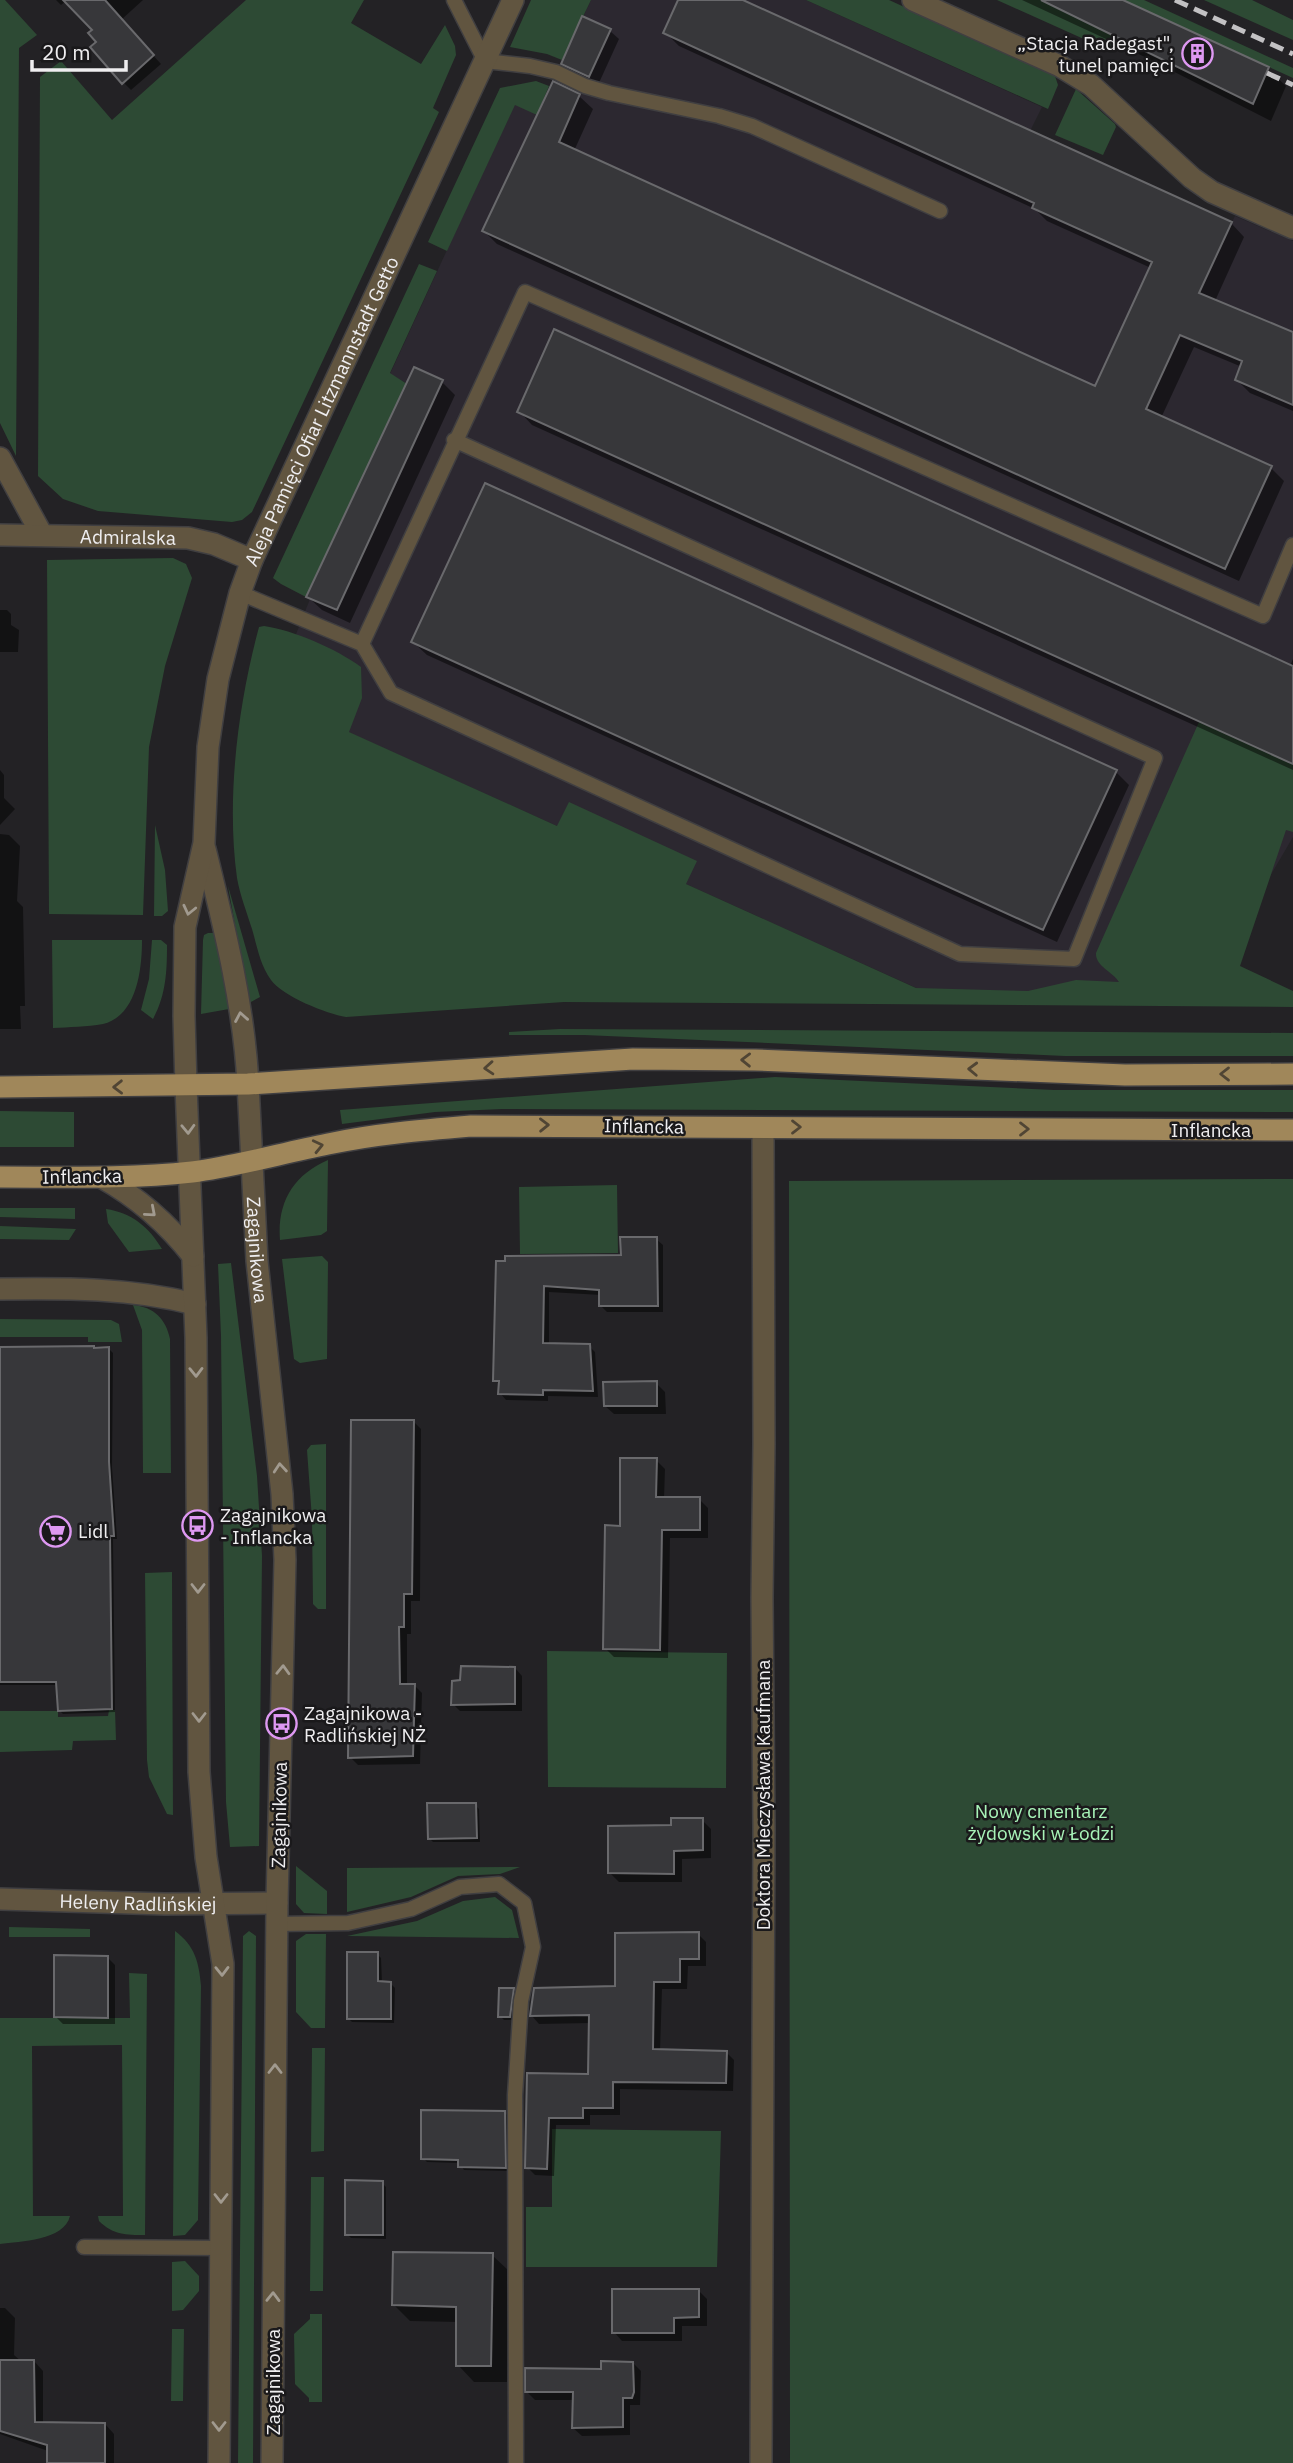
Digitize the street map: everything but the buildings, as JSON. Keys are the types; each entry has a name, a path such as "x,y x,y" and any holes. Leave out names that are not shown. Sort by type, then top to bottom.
{"main road":[{"path":"0,1087 248,1084 633,1059 755,1060 1125,1075 1293,1073"},
{"name":"Inflancka","path":"0,1177 101,1177 190,1172 252,1162 335,1142 471,1126 1293,1130"}],"street":[{"name":"Aleja Pamięci Ofiar Litzmannstadt Getto","path":"186,1086 185,927 204,844 212,714 225,643 240,593 252,560 513,0"},
{"path":"913,0 1060,66 1091,85 1212,192 1293,228"},
{"path":"0,458 42,535"},
{"name":"Admiralska","path":"0,535 188,538 214,544 252,560"},
{"name":"Aleja Pamięci Ofiar Litzmannstadt Getto","path":"204,844 242,1016 248,1084"},
{"name":"Zagajnikowa","path":"248,1084 257,1261 276,1423 285,1560 277,1914 272,2463"},
{"path":"186,1086 195,1304 200,1772 205,1848 223,1964 219,2463"},
{"name":"Doktora Mieczysława Kaufmana","path":"761,2463 763,1128"},
{"path":"101,1177 151,1212 193,1256"},
{"path":"0,1289 64,1288 134,1292 195,1304"},
{"name":"Heleny Radlińskiej","path":"0,1899 153,1904 213,1903 277,1914"}],"lane":[{"path":"454,0 485,61 556,72 585,86 609,93 752,125 940,211"},
{"path":"362,644 454,440 525,292 1263,616 1293,545"},
{"path":"240,593 362,644 391,693 960,954 1074,959 1155,758 454,440"},
{"path":"277,1914 348,1923 411,1909 460,1887 499,1884 524,1903 533,1947 521,2001 515,2095 516,2463"},
{"path":"84,2247 221,2248"}],"shaded area":[{"path":"591,0 806,0 1042,107 1030,131 1232,222 1235,216 1293,241 1293,837 1200,996 932,995 348,732 285,662 310,599 307,597 406,383 390,374 441,263 515,104 537,114"}],"green space":[{"path":"0,0 5,0 37,35 19,48 16,456 0,423"},
{"path":"246,0 364,0 351,23 421,64 445,25 455,46 456,55 433,108 439,112 252,512 242,520 232,522 98,511 63,499 38,476 40,77 61,61 112,120"},
{"path":"531,0 591,0 562,60 547,54 510,47"},
{"path":"806,0 889,0 1055,76 1058,85 1048,109"},
{"path":"997,0 1041,0 1121,38 1116,49 1108,45 1106,49"},
{"path":"1123,0 1144,0 1293,68 1293,78"},
{"path":"1204,0 1252,0 1293,20 1293,40"},
{"path":"536,81 549,86 537,115 515,105 447,251 428,242 500,88"},
{"path":"1076,89 1115,124 1103,155 1055,135"},
{"path":"419,264 437,271 390,373 407,384 306,597 273,578"},
{"path":"173,558 186,564 192,578 165,666 149,747 143,915 49,914 47,560"},
{"path":"264,626 314,641 361,667 362,698 349,732 557,826 569,802 697,861 686,884 916,988 1028,991 1076,980 1119,982 1098,962 1096,953 1199,722 1288,762 1293,752 1293,832 1286,830 1240,966 1293,991 1293,1007 564,1002 346,1017 317,1008 285,992 267,974 237,878 233,816 236,752 245,688 259,627"},
{"path":"155,825 165,870 168,911 162,916 154,916"},
{"path":"228,886 260,997 249,1003"},
{"path":"208,933 213,933 216,937 229,1009 201,1014 203,940"},
{"path":"52,940 142,940 139,977 130,1002 123,1012 103,1024 53,1028"},
{"path":"152,940 161,940 167,945 165,983 153,1019 141,1010 149,979"},
{"path":"560,1029 1293,1033 1293,1056 1065,1056 584,1035 509,1035 509,1032"},
{"path":"775,1077 1054,1090 1293,1090 1293,1112 502,1109 435,1112 342,1124 340,1110"},
{"path":"0,1111 74,1112 74,1147 0,1147"},
{"path":"328,1160 327,1231 321,1235 280,1240 281,1214 290,1192 305,1174"},
{"name":"Nowy cmentarz żydowski w Łodzi","path":"1293,1179 1293,2463 790,2463 789,1181"},
{"path":"617,1185 618,1253 520,1254 519,1187"},
{"path":"0,1208 75,1208 75,1219 0,1217"},
{"path":"106,1209 139,1222 162,1249 129,1252 108,1223"},
{"path":"0,1226 76,1229 69,1240 0,1239"},
{"path":"322,1256 328,1262 327,1359 300,1363 294,1359 282,1259"},
{"path":"231,1263 257,1476 262,1556 259,1846 230,1847 226,1802 218,1264"},
{"path":"133,1305 147,1308 158,1315 170,1339 171,1473 143,1473 142,1330"},
{"path":"0,1319 111,1320 119,1324 122,1342 88,1342 88,1337 0,1337"},
{"path":"326,1444 326,1609 318,1609 313,1604 312,1519 307,1450 311,1445"},
{"path":"172,1572 173,1815 167,1814 149,1777 147,1760 145,1573"},
{"path":"547,1651 727,1653 726,1788 548,1787"},
{"path":"109,1710 115,1710 116,1740 73,1741 72,1750 0,1752 0,1711 58,1711 58,1717 108,1716"},
{"path":"296,1866 327,1891 327,1914 304,1913 296,1904"},
{"path":"520,1867 500,1874 458,1876 411,1897 347,1912 347,1868"},
{"path":"495,1897 512,1910 519,1938 347,1936 417,1921 463,1901"},
{"path":"9,1927 90,1929 90,1937 9,1937"},
{"path":"175,1931 195,1955 201,1986 198,2220 185,2235 173,2236"},
{"path":"249,1931 256,1936 253,2463 238,2463 243,1936"},
{"path":"306,1934 326,1934 325,2028 311,2028 296,2012 296,1941"},
{"path":"129,1973 147,1974 145,2235 115,2232 104,2226 98,2216 123,2216 122,2045 32,2046 33,2216 70,2216 66,2224 50,2235 0,2244 0,2018 130,2018"},
{"path":"312,2048 325,2048 324,2151 311,2152"},
{"path":"552,2129 721,2131 717,2267 526,2267 526,2207 552,2207"},
{"path":"311,2177 324,2177 323,2291 310,2291"},
{"path":"185,2261 199,2276 199,2291 183,2310 172,2311 172,2262"},
{"path":"310,2314 322,2314 322,2402 309,2402 309,2398 295,2384 294,2334 310,2319"},
{"path":"172,2329 184,2329 183,2401 171,2401"}],"railway":[{"path":"1175,0 1293,54"},
{"path":"1267,73 1293,85"}],"place":[{"name":"„Stacja Radegast\", tunel pamięci","path":"1197,54"},
{"name":"Zagajnikowa - Inflancka","path":"197,1526"},
{"name":"Lidl","path":"55,1531"},
{"name":"Zagajnikowa - Radlińskiej NŻ","path":"281,1724"}]}
